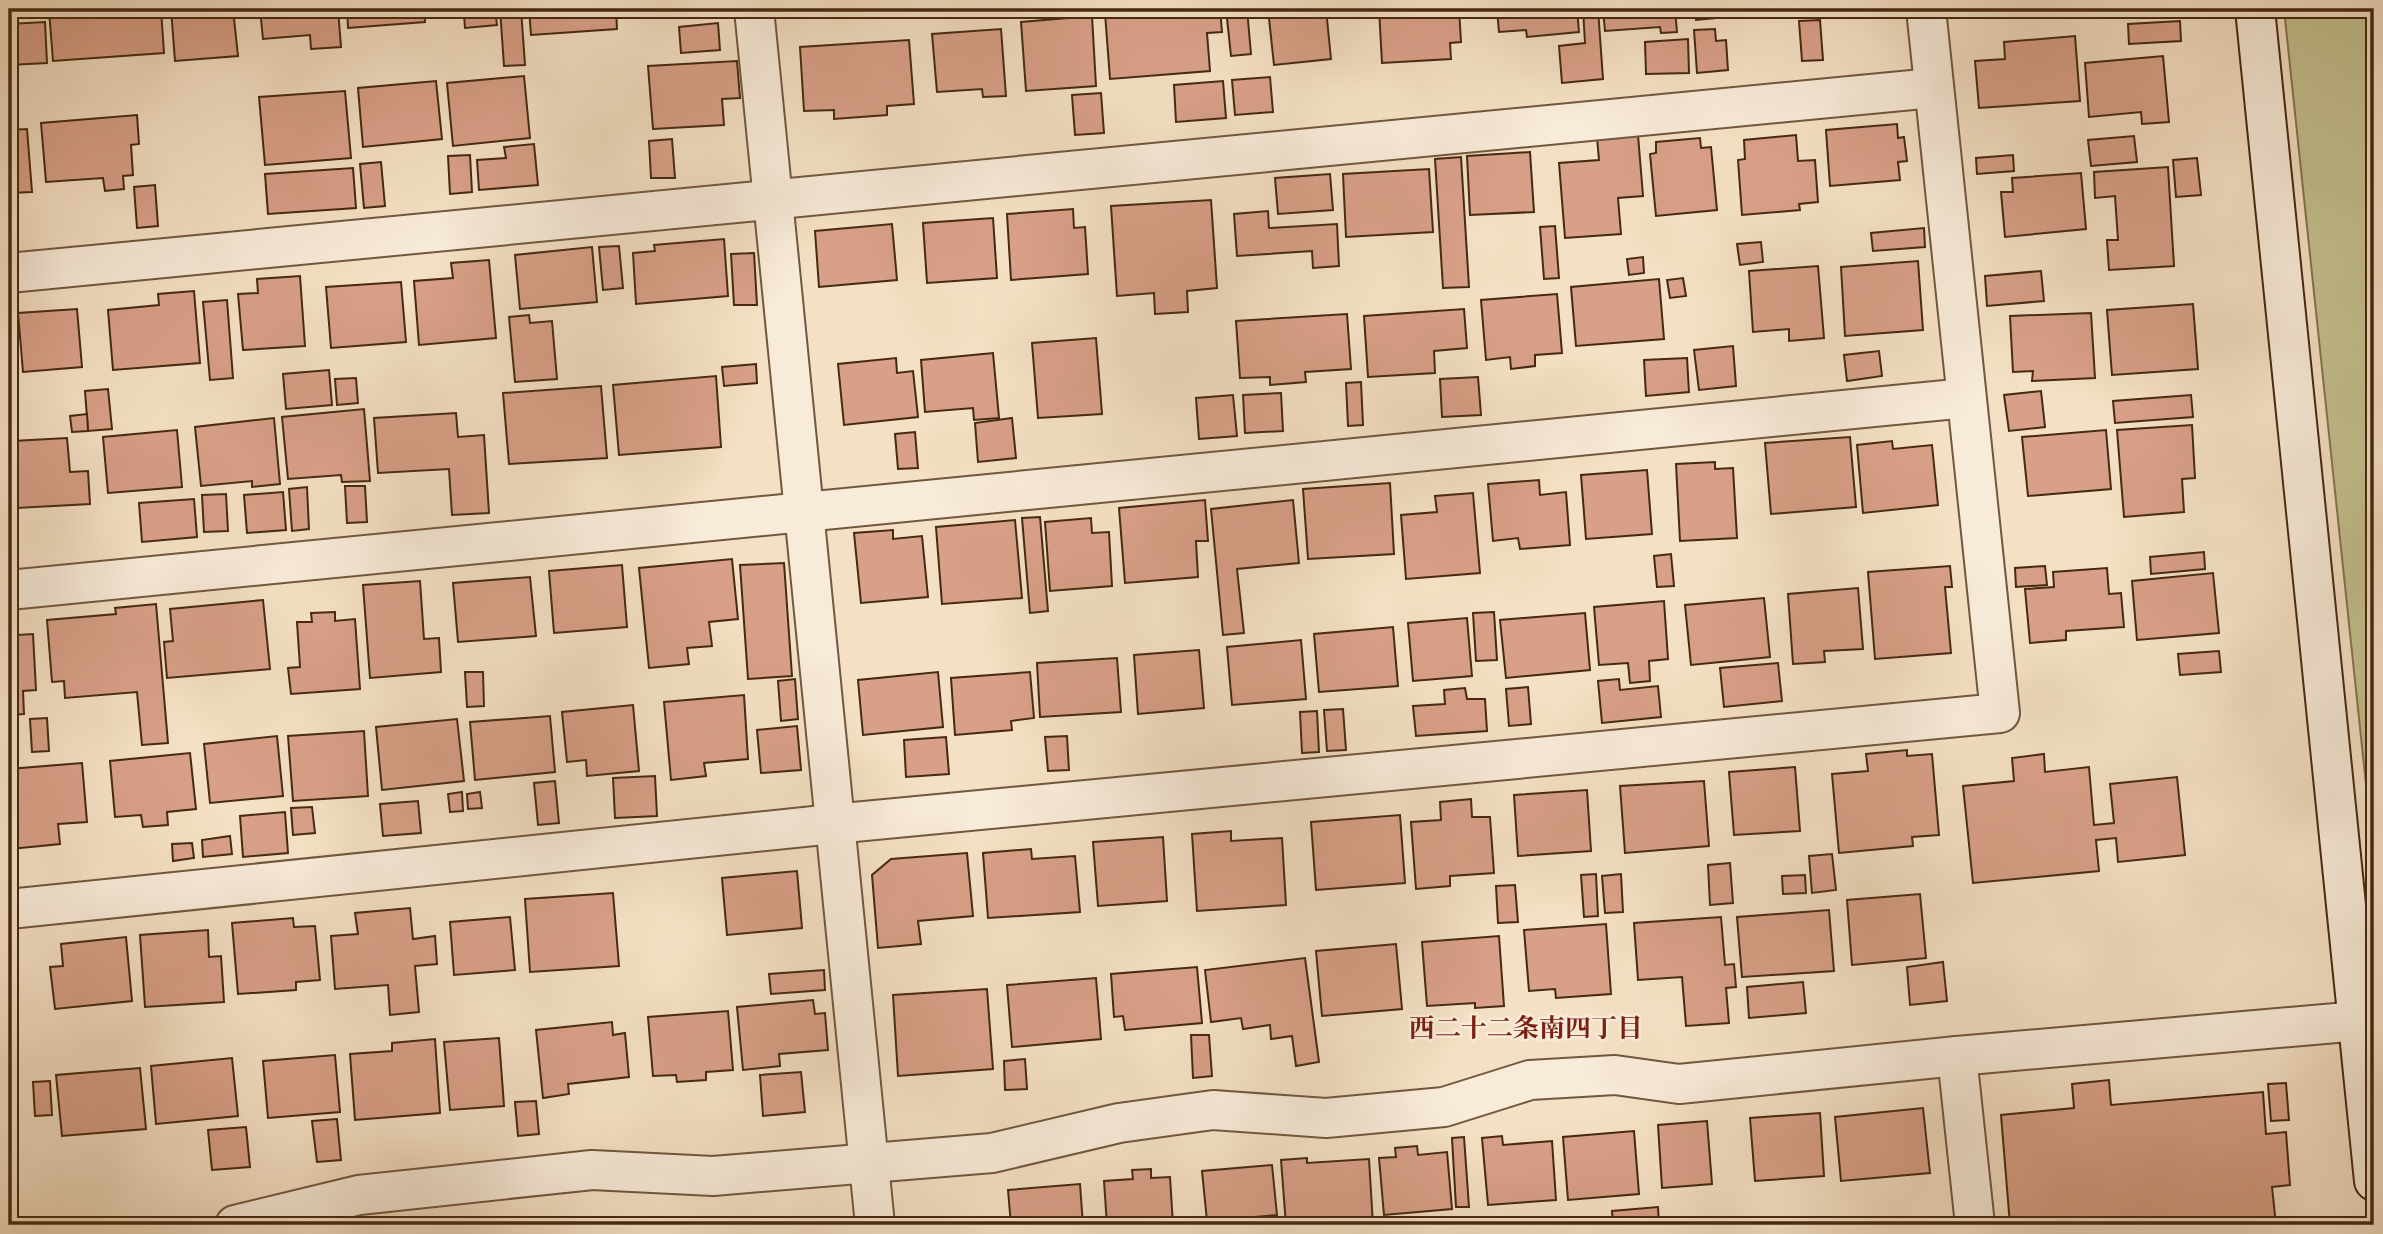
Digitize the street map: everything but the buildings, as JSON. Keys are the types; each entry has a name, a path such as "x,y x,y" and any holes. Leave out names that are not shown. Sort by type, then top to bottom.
{"street":[{"path":"754,9 875,1225"},
{"path":"9,909 833,824 2000,713 1926,9"},
{"path":"2255,9 2374,1181"},
{"path":"9,273 1933,88"},
{"path":"9,590 1966,398"},
{"path":"235,1225 359,1195 592,1170 713,1176 869,1166 992,1153 1119,1123 1213,1110 1326,1118 1444,1107 1530,1080 1615,1075 1679,1084 1957,1056 2359,1021"},
{"path":"1957,1056 1975,1225"}],"shaded area":[{"path":"2284,9 2374,9 2374,860"}],"district":[{"name":"西二十二条南四丁目","path":"1526,1028"}]}
